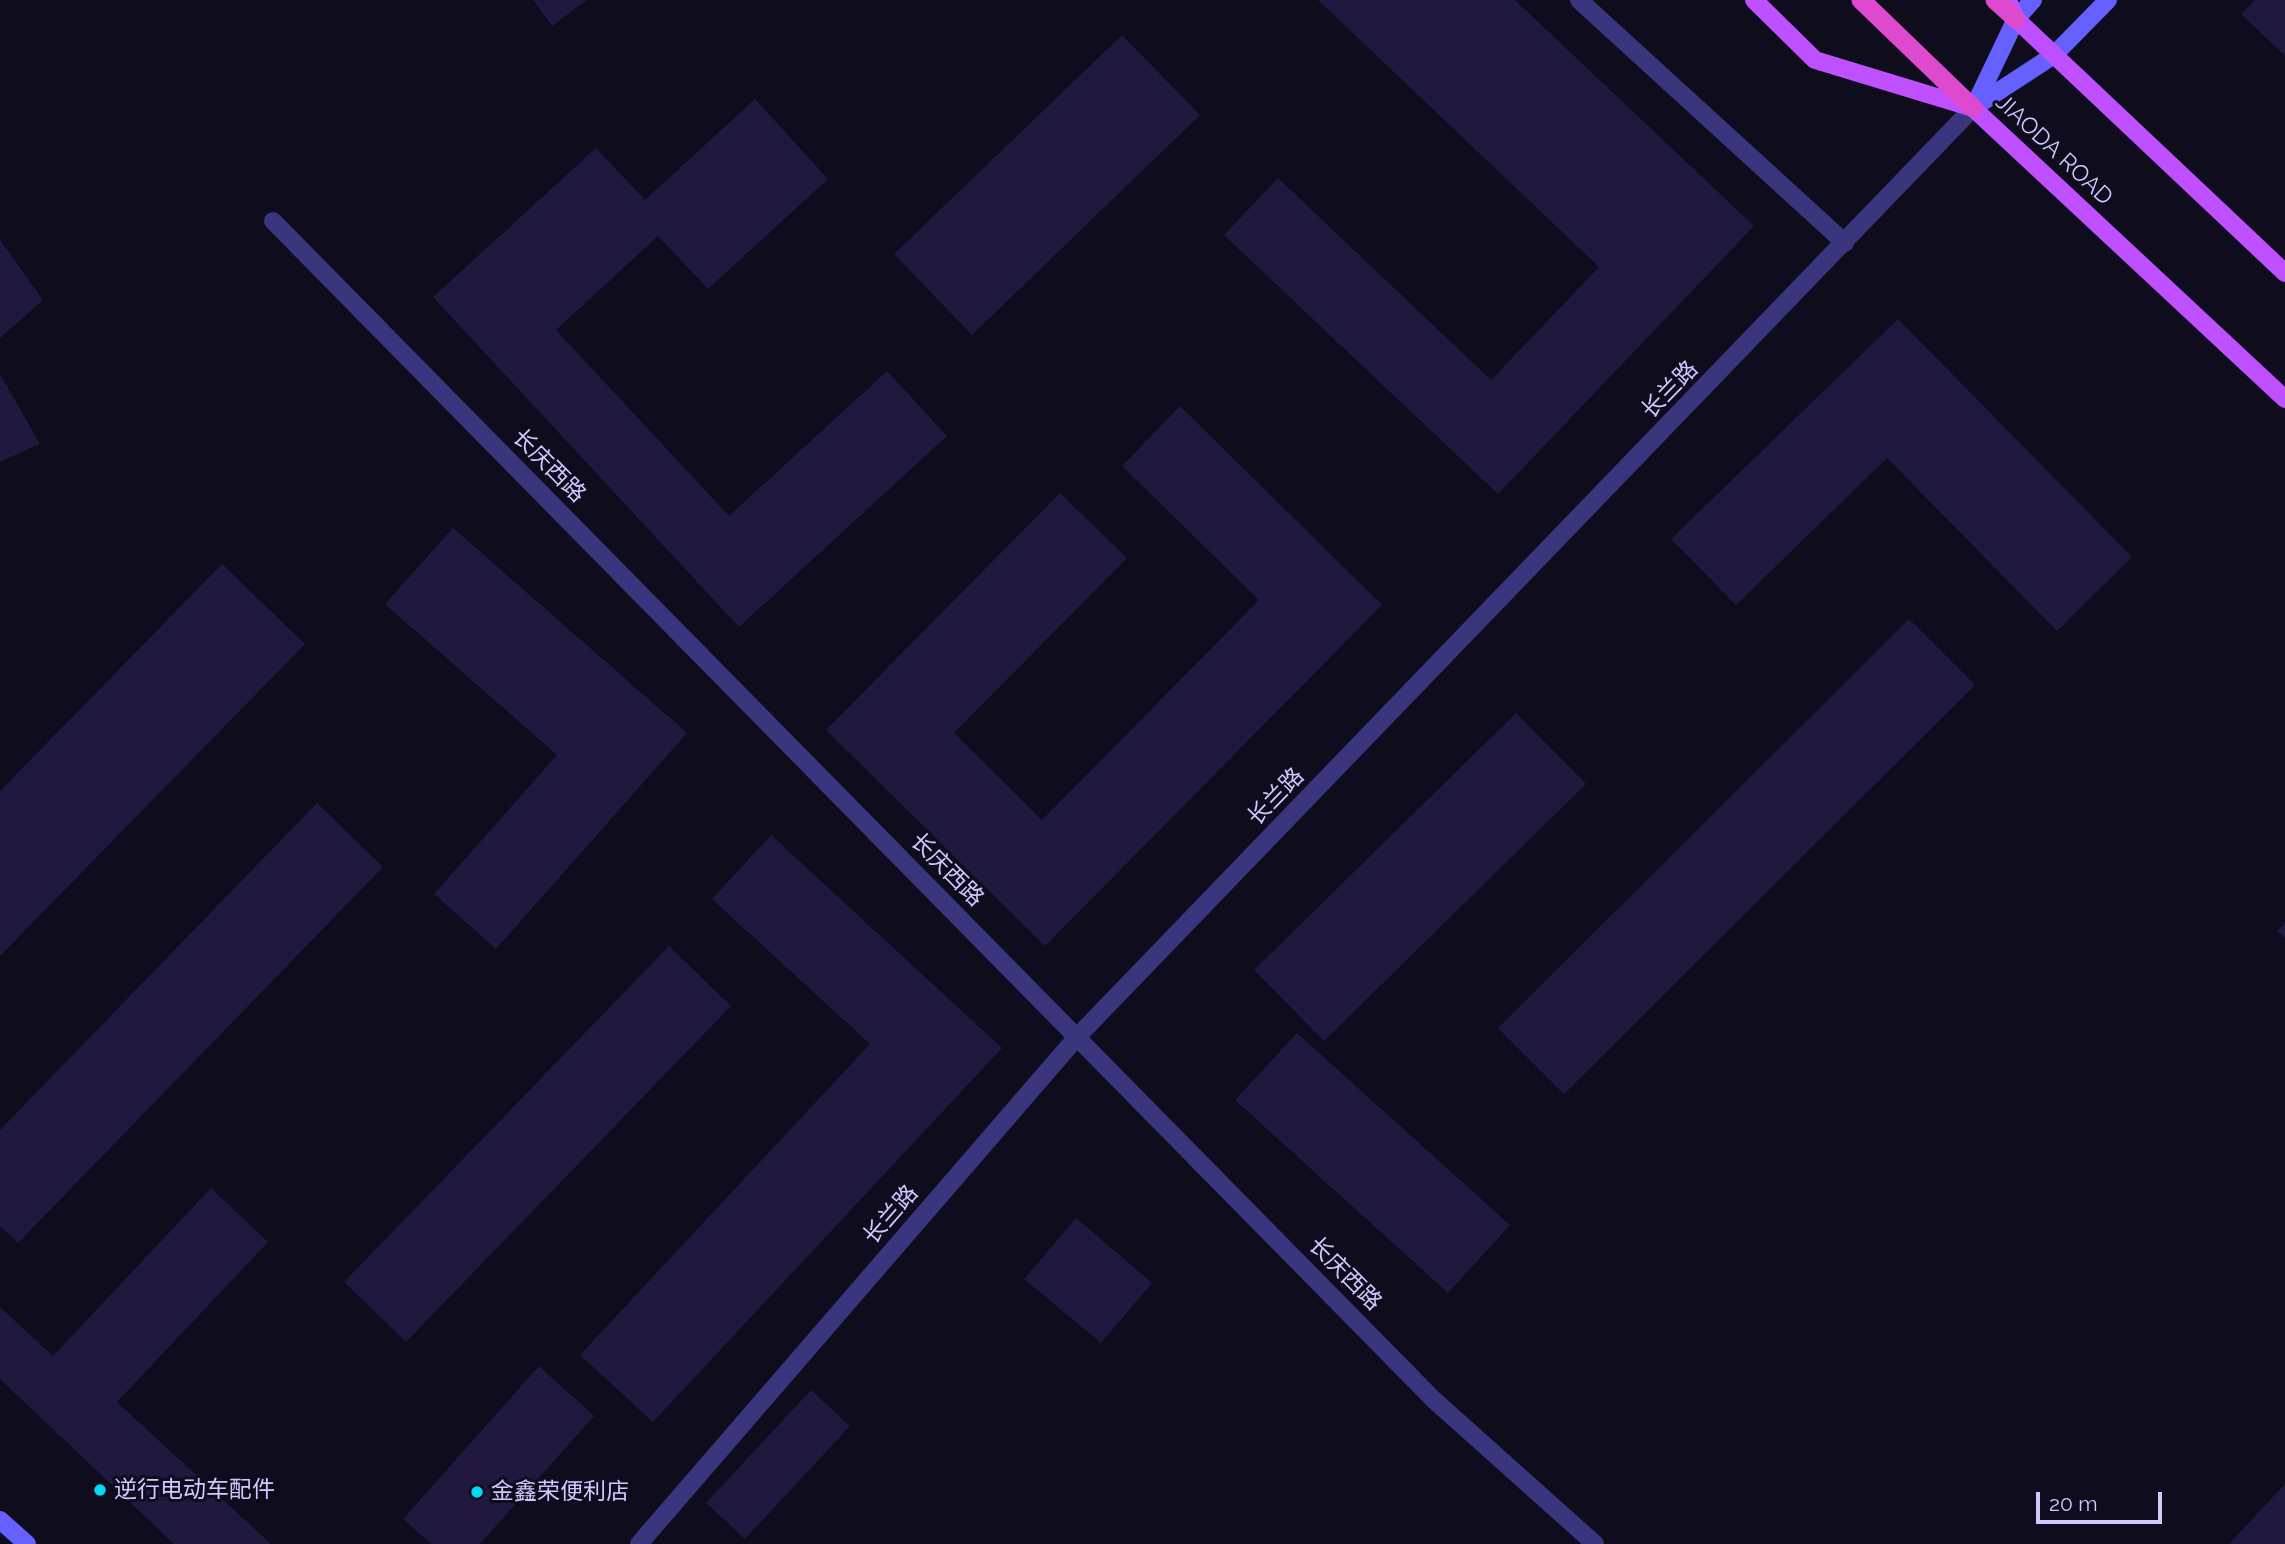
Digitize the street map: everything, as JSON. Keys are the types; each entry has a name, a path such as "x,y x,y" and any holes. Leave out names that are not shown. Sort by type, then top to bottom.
{"highway":[{"path":"1861,0 1973,108"},
{"path":"1995,0 2016,19"}],"main road":[{"name":"JIAODA ROAD","path":"1754,0 1815,60 1973,108 2285,399"},
{"path":"2008,0 2016,19 2285,273"},
{"path":"1973,108 2016,19 2033,0"},
{"path":"1973,108 2054,55 2108,0"},
{"path":"0,1520 27,1544"}],"street":[{"path":"1579,0 1846,243"},
{"name":"长兰路","path":"639,1544 1077,1038 1846,243 1973,108"},
{"name":"长庆西路","path":"273,221 1434,1400 1595,1544"}],"building":[{"path":"533,0 587,0 552,26"},
{"path":"1318,0 1515,0 1754,226 1498,494 1224,235 1278,178 1491,380 1599,267"},
{"path":"2255,0 2285,0 2285,56 2241,14"},
{"path":"1122,35 1200,115 972,335 894,254"},
{"path":"755,99 828,179 708,289 658,236 556,330 729,516 887,371 947,436 739,627 433,297 596,148 645,200"},
{"path":"0,240 43,300 0,338"},
{"path":"1898,319 2132,557 2057,631 1887,458 1736,605 1671,539"},
{"path":"0,374 40,444 0,462"},
{"path":"1180,406 1382,605 1045,946 826,730 1060,493 1127,558 954,733 1042,820 1259,600 1122,466"},
{"path":"453,528 687,733 496,949 434,894 557,755 385,604"},
{"path":"222,564 305,644 0,956 0,791"},
{"path":"1909,619 1975,685 1564,1094 1498,1028"},
{"path":"1516,713 1586,784 1324,1041 1254,970"},
{"path":"317,803 383,867 18,1243 0,1226 0,1130"},
{"path":"771,835 1002,1048 653,1422 580,1355 870,1044 712,899"},
{"path":"2285,923 2285,938 2277,931"},
{"path":"669,946 731,1006 406,1342 344,1282"},
{"path":"1297,1033 1510,1225 1448,1293 1235,1100"},
{"path":"211,1188 268,1242 117,1402 271,1544 174,1544 0,1379 0,1307 53,1356"},
{"path":"1076,1218 1152,1283 1101,1343 1024,1279"},
{"path":"539,1366 594,1416 480,1544 431,1544 403,1519"},
{"path":"811,1390 850,1426 745,1539 706,1503"},
{"path":"2285,1484 2285,1544 2229,1544"}],"place":[{"name":"逆行电动车配件","path":"100,1490"},
{"name":"金鑫荣便利店","path":"477,1492"}]}
